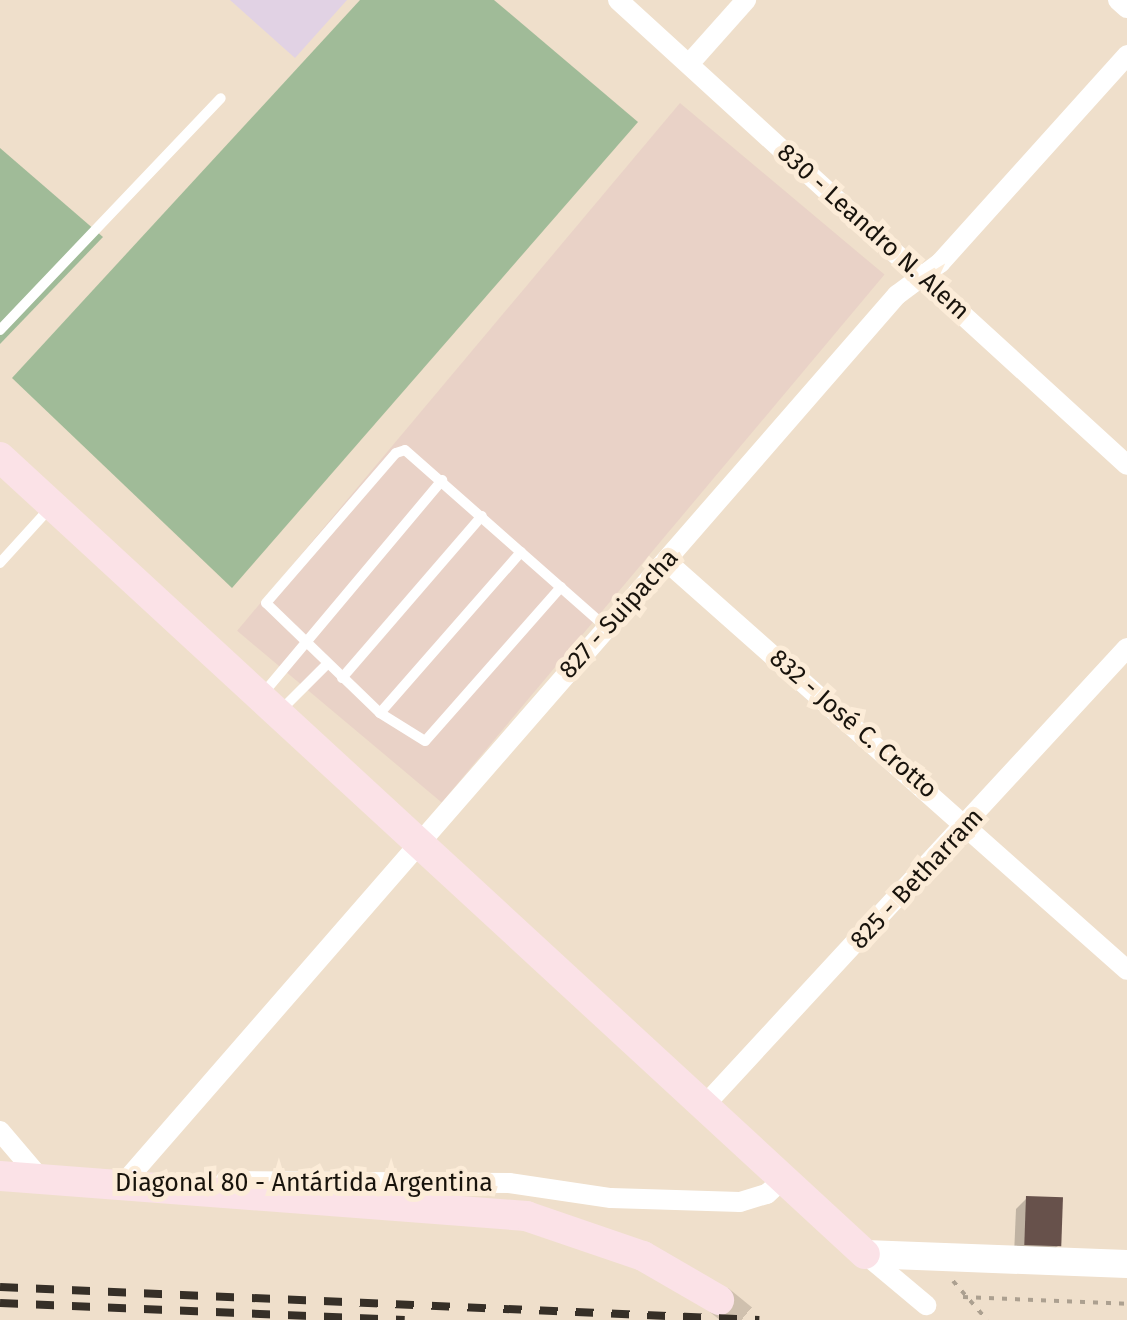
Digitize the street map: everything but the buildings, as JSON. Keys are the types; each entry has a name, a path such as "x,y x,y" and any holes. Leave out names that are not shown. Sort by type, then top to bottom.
{"main road":[{"path":"0,457 781,1182 865,1254"},
{"name":"Diagonal 80 - Antártida Argentina","path":"0,1176 155,1187"},
{"path":"155,1187 526,1216 643,1256 719,1300"}],"street":[{"name":"830 - Leandro N. Alem","path":"618,0 1127,465"},
{"path":"689,64 746,0"},
{"path":"1118,0 1127,8"},
{"name":"827 - Suipacha","path":"123,1184 897,294 922,276 1127,55"},
{"name":"832 - José C. Crotto","path":"666,561 969,824 1127,970"},
{"name":"825 - Betharram","path":"703,1107 969,824 1127,648"},
{"path":"0,1130 40,1178"},
{"name":"Diagonal 80 - Antártida Argentina","path":"155,1187 294,1179 489,1182 611,1198 740,1202 767,1194 781,1182"},
{"path":"865,1254 1127,1264"},
{"path":"865,1254 926,1305"}],"lane":[{"path":"0,330 221,98"},
{"path":"561,587 425,741 380,713 268,610 268,596 396,453 413,454 606,627"},
{"path":"269,705 322,616 442,480"},
{"path":"0,563 53,504"},
{"path":"342,678 482,516"},
{"path":"380,713 521,552"},
{"path":"269,705 327,664"}],"path":[{"path":"944,1258 963,1297 988,1320"},
{"path":"963,1297 1127,1304"}],"shaded area":[{"path":"230,0 347,0 295,58"},
{"path":"680,103 885,275 442,802 237,631"}],"green space":[{"path":"360,0 494,0 638,122 232,588 12,378"},
{"path":"0,148 103,237 0,344"}],"tunnel":[{"path":"719,1300 744,1320"}],"railway":[{"path":"0,1287 759,1320"},
{"path":"0,1303 405,1320"}]}
